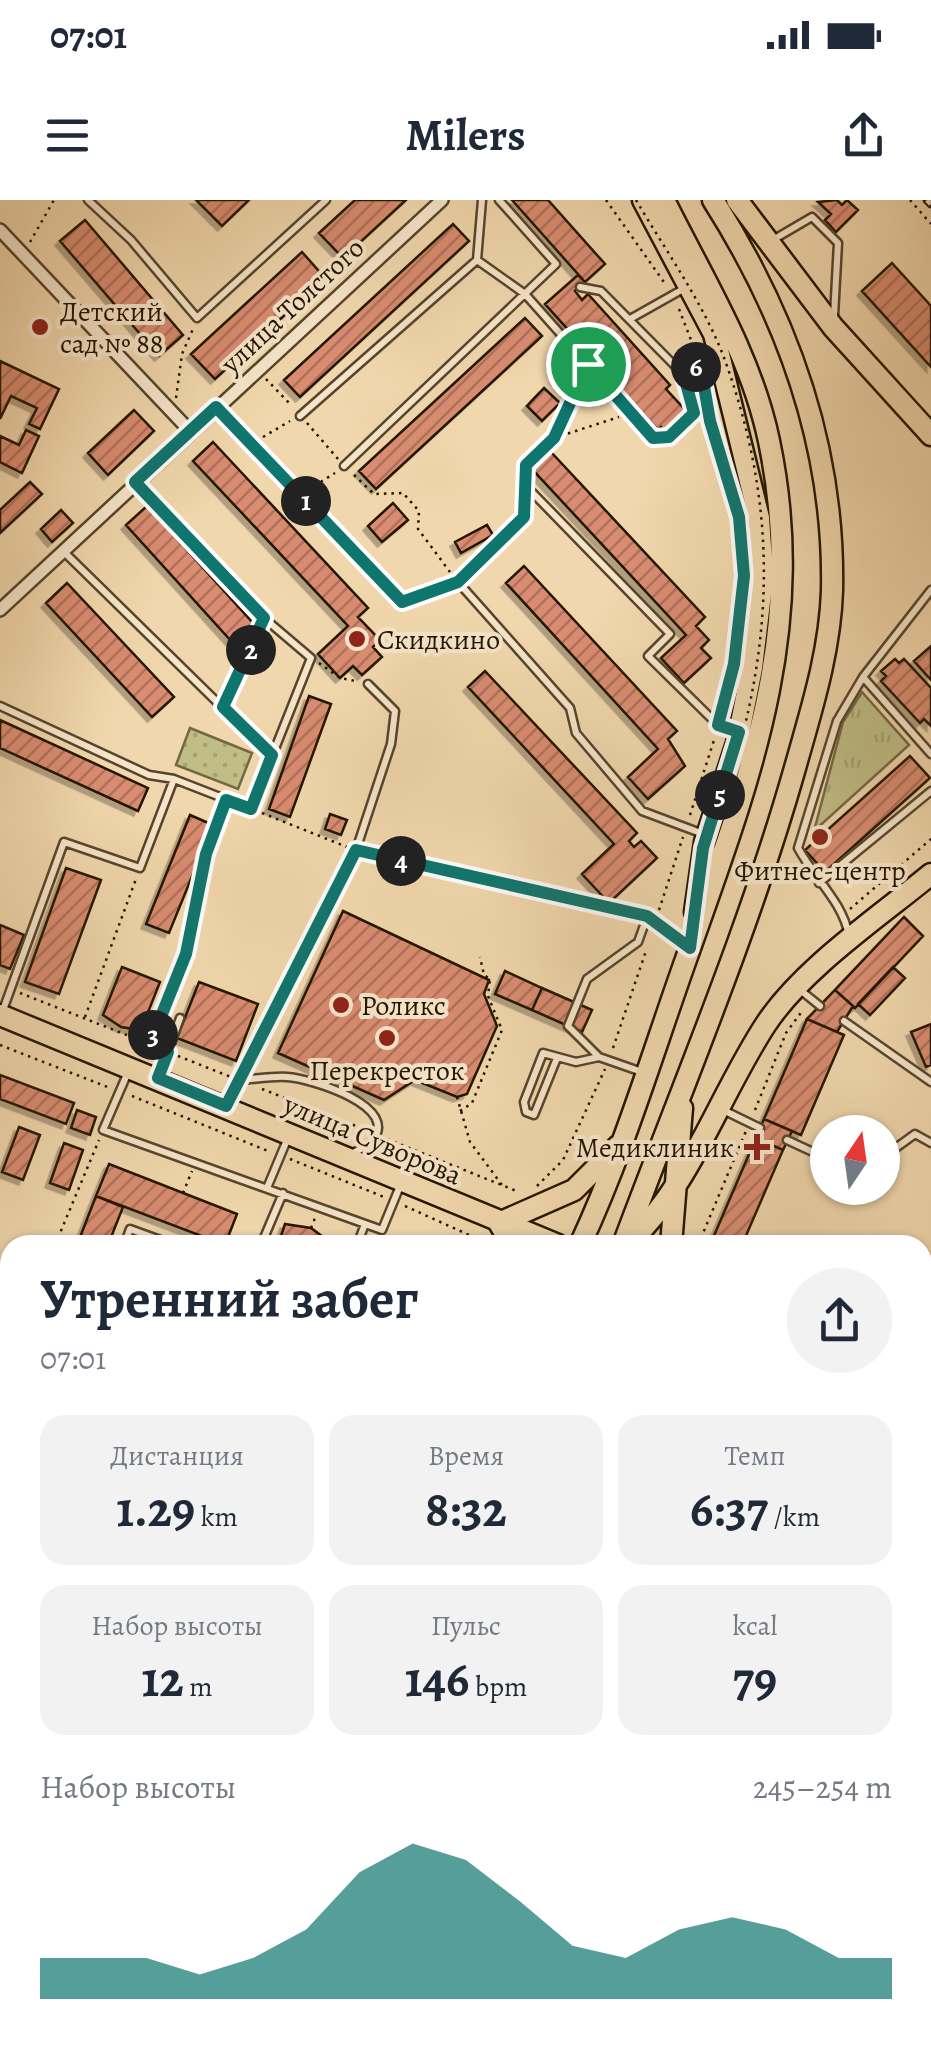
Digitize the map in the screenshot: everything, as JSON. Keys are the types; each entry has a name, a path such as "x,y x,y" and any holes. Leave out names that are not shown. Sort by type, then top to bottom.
{"main road":[{"path":"584,1235 628,1133 690,948 752,668 762,577 760,518 719,349 682,290 640,200"},
{"path":"664,200 725,315 750,377 769,438 779,499 784,592 778,638 757,748 718,832"},
{"path":"629,1235 772,847 826,650 832,590 824,482 815,424 777,316 749,258 712,200"},
{"path":"737,200 833,328 931,435"},
{"path":"633,1235 697,1154 768,1021 804,994 850,942 931,874"},
{"name":"улица Суворова","path":"0,1016 130,1066 346,1158 398,1192 531,1235"},
{"path":"673,1235 684,1082"},
{"path":"506,1235 499,1223 574,1190 604,1165 628,1133"}],"street":[{"name":"улица Толстого","path":"0,610 442,200"},
{"path":"0,230 190,431"}],"lane":[{"path":"88,200 131,240 198,318 326,200"},
{"path":"300,416 477,260 482,200"},
{"path":"344,466 556,264 499,200"},
{"path":"770,242 812,217 838,243 833,328"},
{"path":"477,260 524,294 653,438 669,437 694,413 684,376 601,290 580,287"},
{"path":"630,319 682,290"},
{"path":"684,376 719,349"},
{"path":"216,407 402,602 458,582 570,708 576,733 642,811 686,828 718,832"},
{"path":"0,706 149,774 251,809 312,658 264,618 135,482"},
{"path":"528,488 670,634 648,656 718,725 739,732"},
{"path":"62,549 272,755"},
{"path":"850,942 845,914 798,848 837,721 863,677 931,590"},
{"path":"863,677 931,754"},
{"path":"226,1106 356,850 391,744 394,711 368,684"},
{"path":"0,1016 64,842 140,868 174,780"},
{"path":"819,882 931,791"},
{"path":"356,850 647,916 690,948"},
{"path":"647,916 638,942 587,979 568,1026 599,1057 648,1074"},
{"path":"804,994 820,1006"},
{"path":"158,1078 180,1018"},
{"path":"844,1021 931,1082"},
{"path":"557,1058 534,1115 526,1112 524,1102 543,1053 576,1062 599,1057"},
{"path":"130,1066 103,1130 382,1230 398,1192"},
{"path":"239,1080 289,1076 345,1094 371,1111 374,1134 370,1143 346,1158"},
{"path":"720,1109 760,1128"},
{"path":"267,1188 290,1134"},
{"path":"900,1145 915,1134 931,1143"},
{"path":"787,1140 810,1151"},
{"path":"265,1235 283,1194"},
{"path":"360,1235 365,1224"}],"path":[{"path":"23,255 54,200"},
{"path":"606,200 682,290 710,421 739,517 742,556"},
{"path":"640,200 726,364 760,488 766,576 758,680 718,832"},
{"path":"910,200 931,224"},
{"path":"174,410 182,354 198,318"},
{"path":"258,371 374,494 403,492 419,511 418,530 458,582 524,517 526,465 554,438 588,364"},
{"path":"554,438 631,414"},
{"path":"252,444 300,416"},
{"path":"300,494 344,466"},
{"path":"223,707 264,618"},
{"path":"312,658 340,678 368,684"},
{"path":"10,990 528,1196 563,1160 609,1060 686,828 734,664"},
{"path":"150,1044 186,954 206,854 226,800"},
{"path":"251,809 356,850"},
{"path":"845,914 931,839"},
{"path":"84,1019 140,868"},
{"path":"460,1110 472,1103 502,1030 488,996 490,979 484,974 480,957"},
{"path":"702,1235 804,994"},
{"path":"0,1044 280,1156 398,1192 473,1235"},
{"path":"457,1098 470,1142 503,1186"},
{"path":"59,1235 103,1130"},
{"path":"183,1193 195,1162"}],"green space":[{"path":"862,692 909,745 814,831 843,722"},
{"path":"190,728 252,753 238,789 176,765"}],"building":[{"path":"196,200 249,200 222,226"},
{"path":"355,200 406,200 343,258 319,233"},
{"path":"512,200 548,200 605,264 585,282"},
{"path":"837,200 842,205 847,200 858,210 836,232 825,220 831,214 818,202"},
{"path":"85,220 183,335 159,356 60,241"},
{"path":"453,224 469,241 300,397 284,380"},
{"path":"302,252 325,278 215,379 191,354"},
{"path":"892,263 931,306 931,367 862,291"},
{"path":"578,275 585,282 575,291 582,300 588,294 670,385 666,389 688,413 666,433 661,427 658,430 545,304"},
{"path":"525,318 542,336 376,489 359,471"},
{"path":"0,361 59,389 40,429 29,424 37,408 11,396 0,419"},
{"path":"544,388 560,403 542,421 527,406"},
{"path":"134,410 154,431 108,475 88,453"},
{"path":"26,430 39,436 22,473 0,462 0,436 19,445"},
{"path":"213,442 368,608 358,617 380,640 373,647 382,657 362,675 353,666 340,678 318,654 348,626 193,461"},
{"path":"551,452 705,617 696,626 709,640 701,648 711,658 684,683 661,658 686,635 532,469"},
{"path":"30,482 42,494 0,533 0,510"},
{"path":"393,503 408,520 382,542 368,526"},
{"path":"147,506 253,623 232,642 126,525"},
{"path":"61,510 73,523 52,542 41,529"},
{"path":"487,525 493,535 461,553 455,542"},
{"path":"524,566 677,731 668,739 685,766 648,799 628,777 658,749 506,583"},
{"path":"67,583 174,697 152,717 46,603"},
{"path":"931,646 931,680 914,661"},
{"path":"895,659 899,663 904,659 931,688 931,726 924,719 920,723 881,681 886,676 881,671"},
{"path":"485,671 637,833 629,841 634,847 641,841 657,858 609,903 582,874 614,844 468,687"},
{"path":"309,696 331,704 290,817 269,809"},
{"path":"0,720 148,788 138,811 0,748"},
{"path":"910,756 930,778 825,872 805,850"},
{"path":"330,814 347,820 341,835 325,829"},
{"path":"190,815 213,825 169,933 146,924"},
{"path":"66,868 101,880 59,994 25,982"},
{"path":"343,911 489,980 484,994 497,1026 467,1094 457,1097 415,1080 384,1100 278,1053"},
{"path":"904,917 923,936 855,1008 835,990"},
{"path":"0,925 24,935 10,969 0,965"},
{"path":"122,967 160,982 141,1030 121,1027 103,1015"},
{"path":"893,967 905,978 870,1015 858,1004"},
{"path":"505,971 542,988 532,1010 495,994"},
{"path":"199,982 258,1004 236,1061 177,1038"},
{"path":"542,988 592,1010 582,1032 532,1010"},
{"path":"835,990 853,1006 837,1032 807,1019"},
{"path":"807,1019 844,1035 801,1135 764,1119"},
{"path":"931,1024 931,1065 926,1067 911,1032"},
{"path":"0,1075 74,1103 66,1124 0,1099"},
{"path":"77,1110 96,1117 90,1135 71,1128"},
{"path":"764,1119 792,1131 783,1150 756,1138"},
{"path":"19,1127 40,1135 23,1180 2,1172"},
{"path":"756,1138 783,1150 746,1235 714,1235"},
{"path":"64,1143 83,1150 69,1190 50,1183"},
{"path":"109,1164 237,1214 229,1235 199,1235 96,1196"},
{"path":"96,1196 123,1207 112,1235 81,1235"},
{"path":"285,1224 311,1228 320,1235 281,1235"}],"railway":[{"path":"927,200 931,204"}],"place":[{"name":"Детский сад № 88","path":"40,327"},
{"name":"Скидкино","path":"357,639"},
{"name":"Фитнес-центр","path":"820,837"},
{"name":"Роликс","path":"341,1005"},
{"name":"Перекресток","path":"387,1038"},
{"name":"Медиклиник","path":"757,1147"}],"route":[{"path":"700,363 710,421 739,517 744,576 734,664 718,725 739,732 703,848 690,948 647,916 356,850 226,1106 158,1078 168,1052 150,1044 186,954 206,854 226,800 251,809 272,755 223,707 264,618 135,482 216,407 402,602 458,582 524,517 526,465 554,438 588,364 653,438 669,437 694,413 684,376 700,363"}]}
